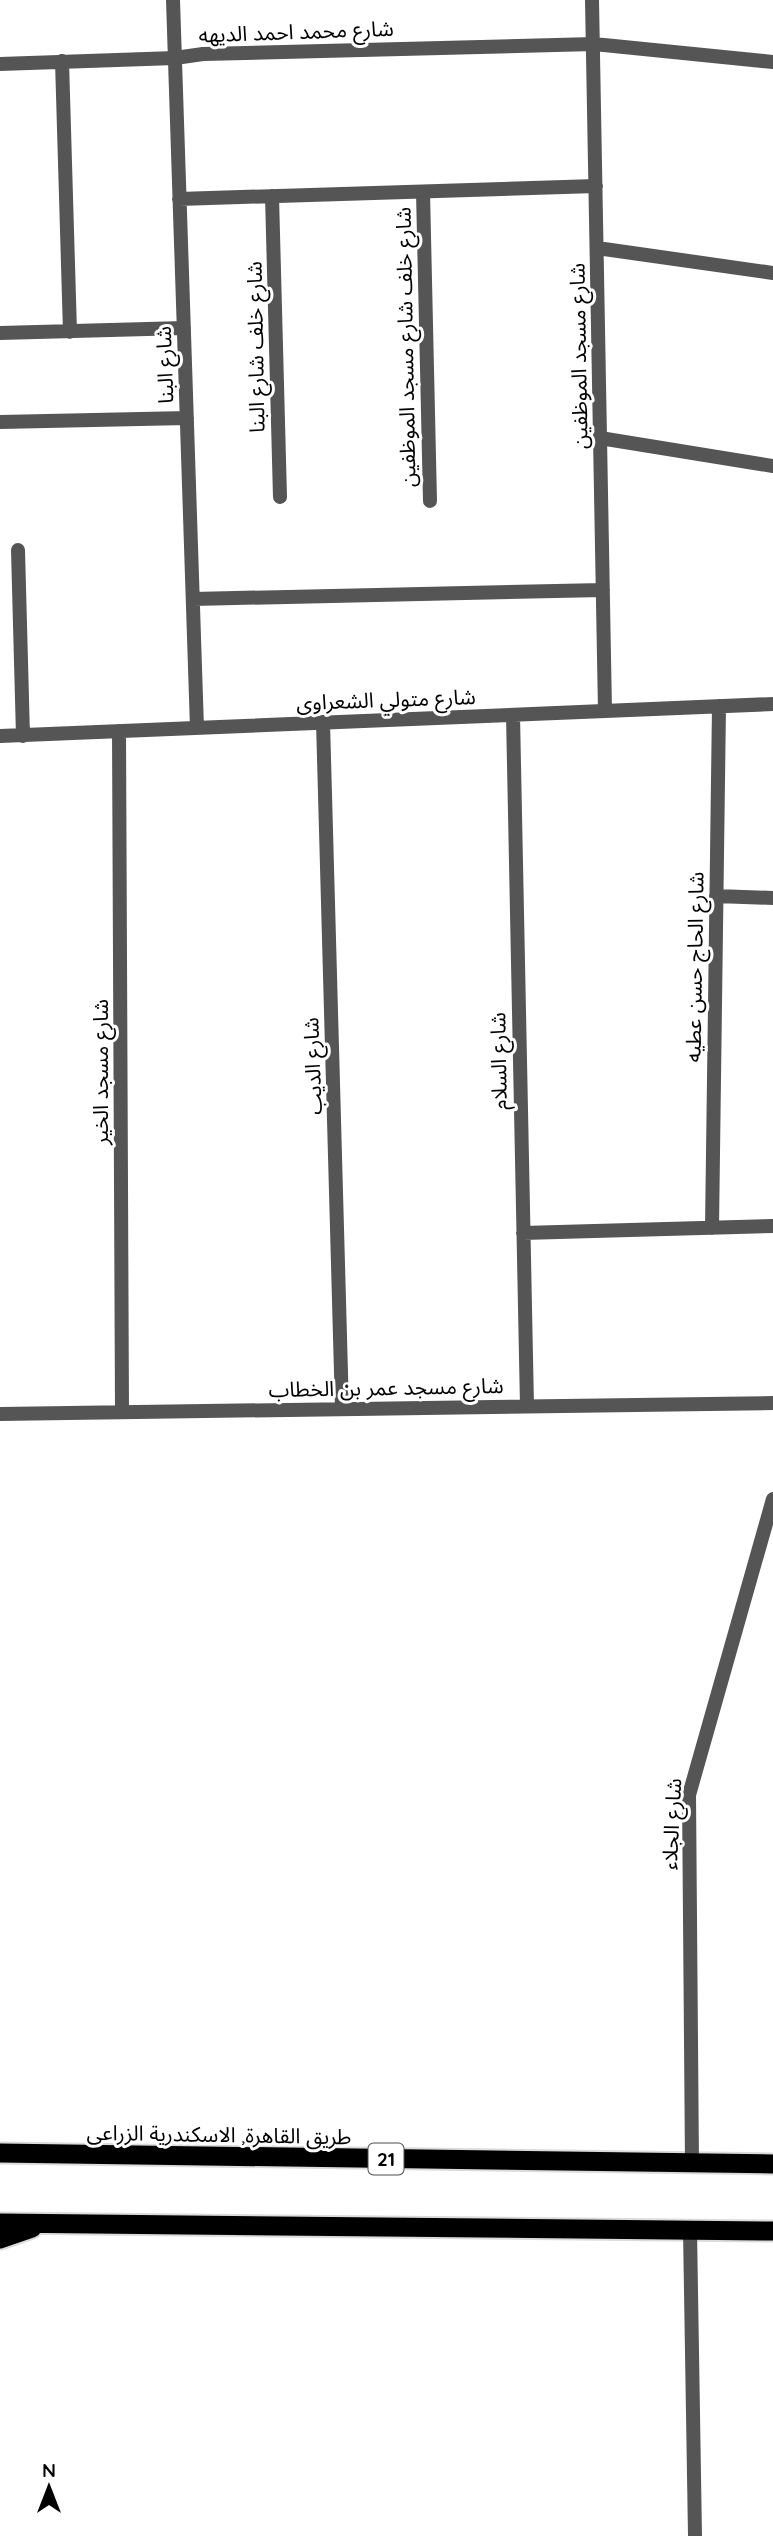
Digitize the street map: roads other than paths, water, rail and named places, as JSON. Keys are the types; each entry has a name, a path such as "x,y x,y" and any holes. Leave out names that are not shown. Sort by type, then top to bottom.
{"highway":[{"path":"0,2141 40,2155"},
{"name":"طريق القاهرة, الاسكندرية الزراعى","path":"0,2153 773,2164"},
{"path":"0,2239 48,2222"},
{"path":"0,2223 773,2231"}],"street":[{"name":"شارع البنا","path":"173,0 197,728"},
{"name":"شارع مسجد الموظفين","path":"592,0 605,711"},
{"name":"شارع محمد احمد الديهه","path":"0,65 175,58 203,54 594,44 773,62"},
{"path":"62,61 70,332"},
{"path":"180,200 596,186"},
{"name":"شارع خلف شارع مسجد الموظفين","path":"422,192 430,501"},
{"name":"شارع خلف شارع البنا","path":"272,196 280,497"},
{"path":"597,248 773,273"},
{"path":"0,333 184,328"},
{"path":"0,422 187,418"},
{"path":"600,438 773,466"},
{"path":"18,550 23,736"},
{"path":"193,599 603,590"},
{"name":"شارع متولي الشعراوى","path":"0,736 773,704"},
{"name":"شارع الحاج حسن عطيه","path":"712,1228 719,706"},
{"name":"شارع السلام","path":"513,715 527,1406"},
{"name":"شارع الديب","path":"323,722 342,1409"},
{"name":"شارع مسجد الخير","path":"119,731 122,1412"},
{"path":"716,896 773,898"},
{"path":"523,1233 773,1226"},
{"name":"شارع مسجد عمر بن الخطاب","path":"0,1414 773,1404"},
{"name":"شارع الجلاء","path":"692,2164 689,1795 773,1499"},
{"path":"690,2231 695,2536"}]}
